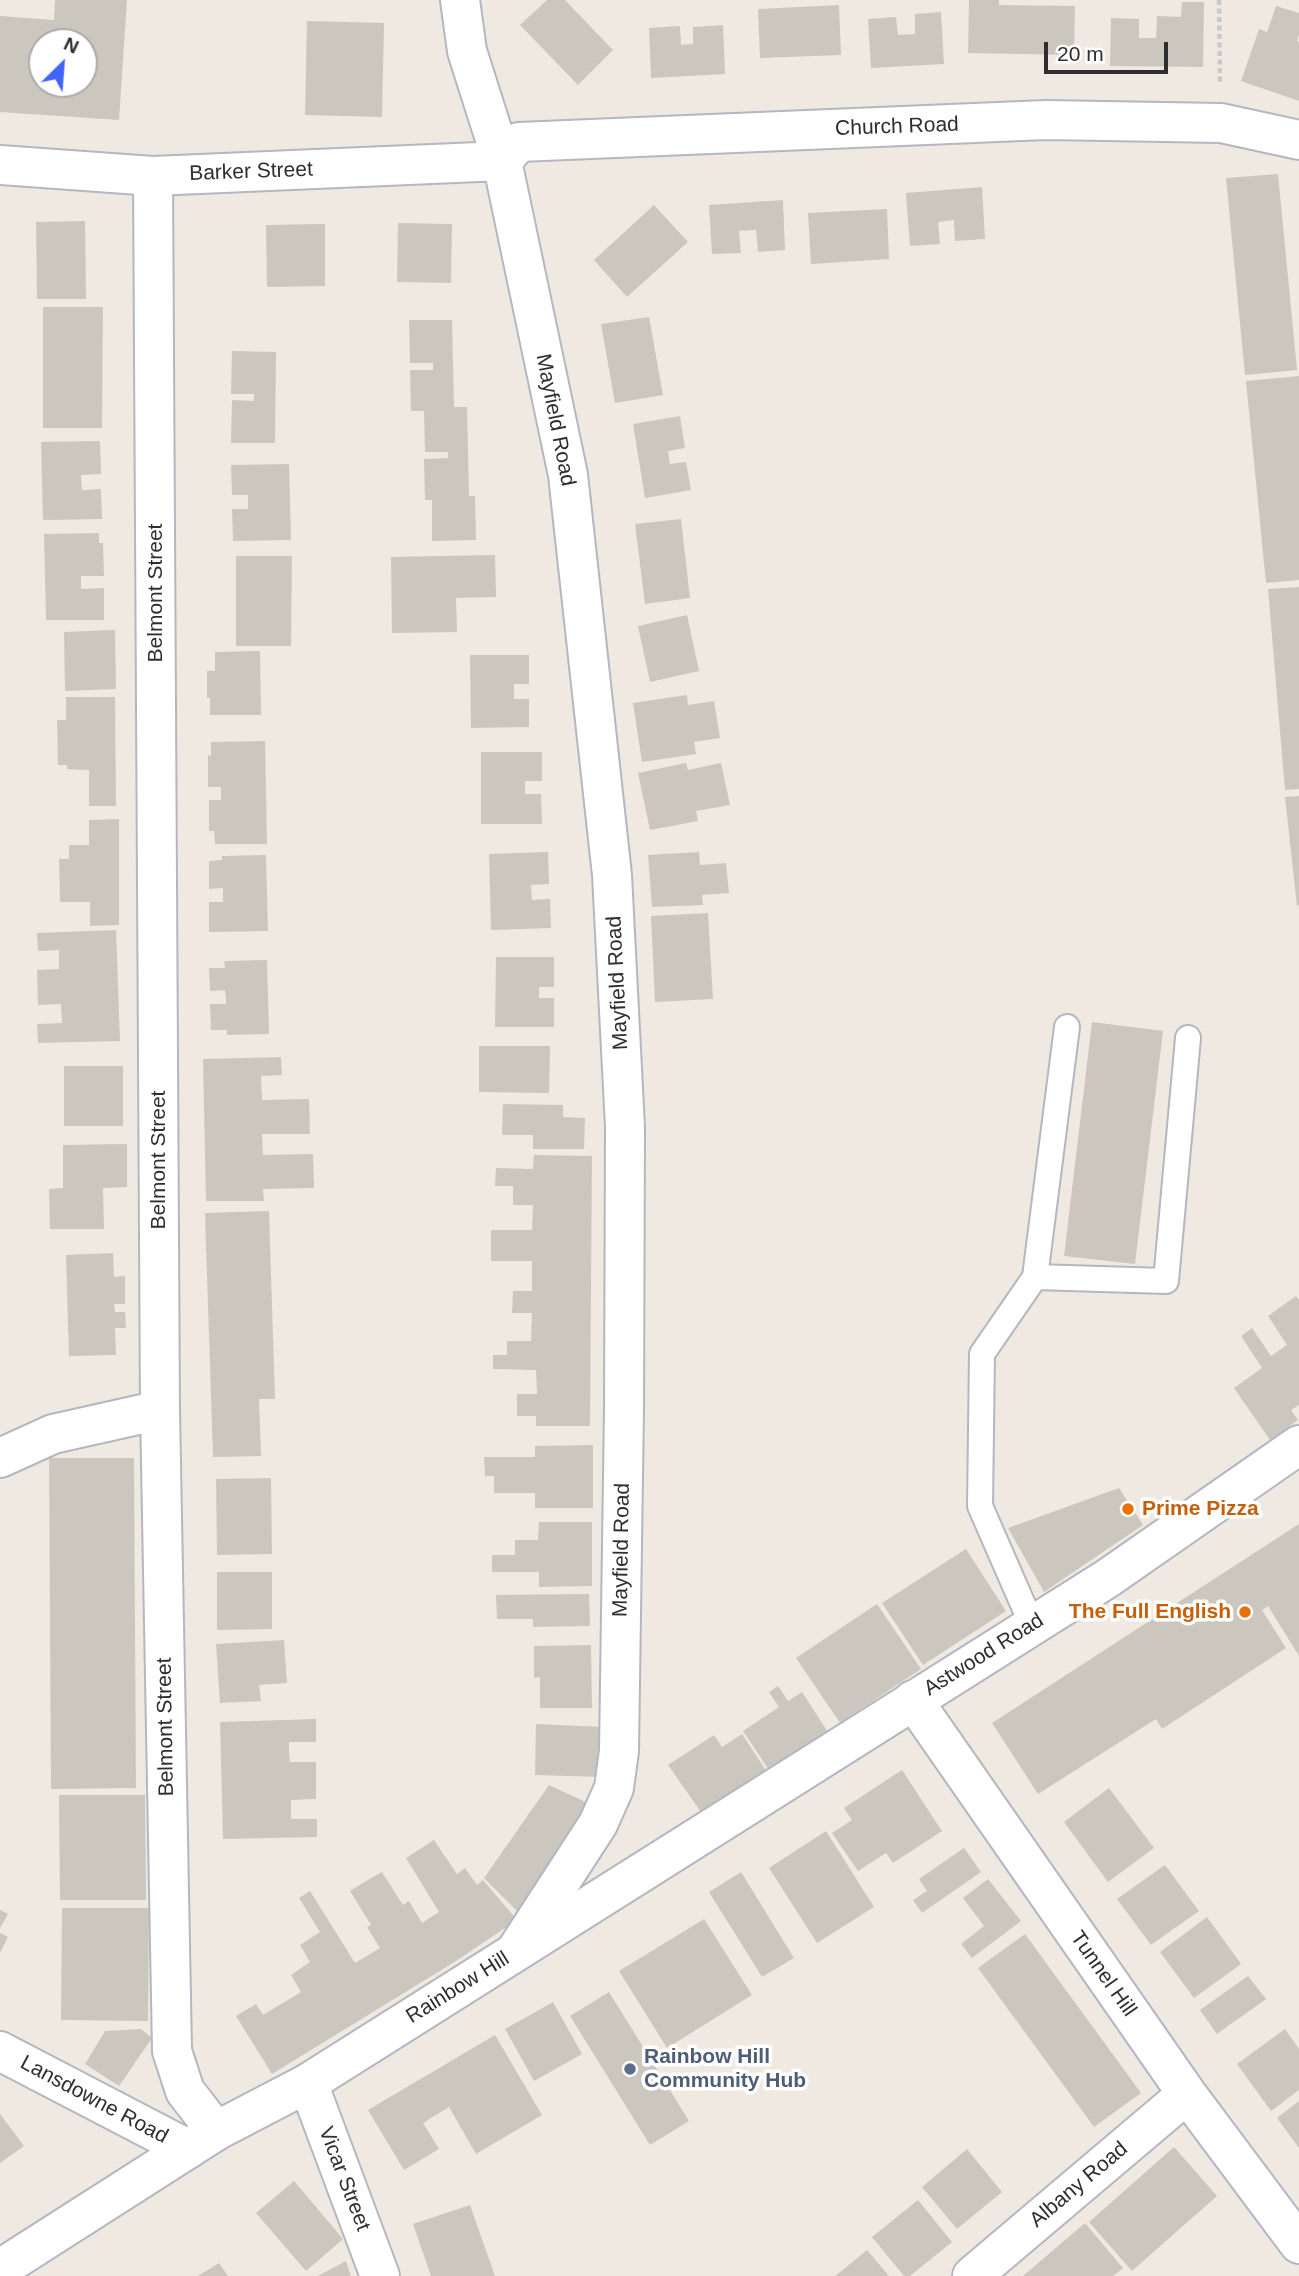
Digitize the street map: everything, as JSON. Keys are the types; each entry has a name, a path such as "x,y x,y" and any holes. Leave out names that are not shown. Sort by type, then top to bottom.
{"street":[{"name":"Mayfield Road","path":"460,0 467,51 502,161 568,475 612,875 625,1127 618,1763 614,1788 598,1824 515,1952"},
{"name":"Church Road","path":"502,161 519,142 1046,120 1221,123 1299,140"},
{"name":"Barker Street","path":"0,165 153,176 502,161"},
{"name":"Belmont Street","path":"153,176 160,1410 172,2051 202,2140"},
{"path":"0,1458 53,1434 160,1410"},
{"name":"Astwood Road","path":"913,1700 1108,1578 1299,1445"},
{"name":"Rainbow Hill","path":"0,2269 202,2140 308,2083 913,1700"},
{"name":"Tunnel Hill","path":"913,1700 1186,2094 1299,2244"},
{"name":"Lansdowne Road","path":"0,2051 202,2140"},
{"name":"Vicar Street","path":"308,2083 380,2276"},
{"name":"Albany Road","path":"972,2276 1186,2094"}],"lane":[{"path":"1032,1625 980,1506 982,1354 1035,1277 1067,1027"},
{"path":"1035,1277 1166,1281 1188,1038"}],"path":[{"path":"1219,0 1221,123"}],"building":[{"path":"55,0 127,0 119,120 0,112 0,16 54,20"},
{"path":"547,0 565,0 613,50 578,85 520,25"},
{"path":"969,0 999,0 999,5 1075,6 1074,55 968,53"},
{"path":"1182,2 1204,2 1203,67 1110,66 1111,18 1139,19 1139,38 1156,38 1157,16 1181,17"},
{"path":"839,5 841,55 760,58 758,9"},
{"path":"1276,6 1299,13 1299,101 1241,81 1259,29 1267,32"},
{"path":"941,12 944,64 871,68 868,19 896,17 898,35 915,34 915,14"},
{"path":"307,21 384,23 382,117 305,115"},
{"path":"723,25 725,74 651,78 649,28 680,26 681,45 693,44 693,27"},
{"path":"1278,174 1297,370 1245,375 1226,178"},
{"path":"982,187 985,239 955,241 954,220 938,222 940,244 910,246 906,193"},
{"path":"783,200 785,250 758,252 756,230 739,231 741,253 712,254 709,205"},
{"path":"654,205 688,242 627,297 594,260"},
{"path":"887,209 889,259 811,264 808,213"},
{"path":"85,221 86,299 37,299 36,222"},
{"path":"398,223 452,224 451,283 397,282"},
{"path":"325,224 325,286 267,287 266,225"},
{"path":"43,307 103,307 102,428 43,428"},
{"path":"649,317 663,395 615,403 601,324"},
{"path":"409,320 452,320 454,407 467,407 469,496 475,496 476,540 432,541 432,500 425,500 424,459 448,458 448,452 425,452 424,411 411,411 410,370 433,370 433,363 410,363"},
{"path":"232,351 276,352 275,443 231,443 232,400 254,401 254,394 231,394"},
{"path":"1299,376 1299,580 1266,583 1246,381"},
{"path":"680,416 685,448 668,451 670,464 686,462 691,490 645,498 633,424"},
{"path":"100,441 101,474 81,475 82,490 101,489 102,519 43,520 41,442"},
{"path":"289,464 291,540 233,541 232,509 248,509 248,495 232,495 231,465"},
{"path":"681,519 690,598 645,604 635,524"},
{"path":"99,533 99,543 103,543 104,576 81,576 81,589 104,588 104,620 46,620 44,534"},
{"path":"495,555 496,597 456,598 457,632 392,633 391,557"},
{"path":"236,556 292,556 291,646 236,646"},
{"path":"1299,587 1299,789 1285,790 1268,589"},
{"path":"687,615 699,671 650,682 638,626"},
{"path":"115,630 116,689 65,691 64,632"},
{"path":"260,651 261,715 210,715 207,671 215,671 215,652"},
{"path":"470,655 529,655 529,684 514,684 514,699 529,699 529,727 471,728"},
{"path":"687,695 688,705 714,701 720,738 694,742 696,754 642,762 633,703"},
{"path":"66,697 115,697 116,806 89,806 89,770 67,769 67,765 58,765 57,720 66,720"},
{"path":"265,741 267,844 215,844 214,831 209,831 209,800 221,800 221,787 208,787 208,755 211,756 211,742"},
{"path":"481,752 542,752 542,781 525,781 525,794 541,794 542,824 481,824"},
{"path":"686,763 688,770 721,763 730,805 696,811 698,821 650,830 638,773"},
{"path":"1299,796 1299,905 1297,906 1285,797"},
{"path":"119,819 119,925 90,926 90,902 60,902 59,859 69,859 69,845 89,845 89,820"},
{"path":"548,852 549,884 531,885 532,900 550,899 551,928 491,930 489,854"},
{"path":"699,852 700,865 726,863 729,893 702,895 703,905 652,907 648,855"},
{"path":"266,855 268,931 209,932 209,902 223,902 223,888 209,889 209,861 222,860 222,856"},
{"path":"708,913 713,999 655,1002 651,916"},
{"path":"116,930 120,1041 38,1043 37,1024 62,1023 61,1004 38,1005 37,970 59,969 59,950 38,951 37,933"},
{"path":"496,957 554,957 554,987 539,987 539,998 554,998 554,1027 495,1027"},
{"path":"267,960 269,1034 227,1035 227,1030 211,1030 210,1004 226,1004 226,999 225,990 210,991 209,968 225,968 224,961"},
{"path":"1092,1022 1163,1031 1135,1264 1064,1256"},
{"path":"479,1046 550,1046 549,1093 479,1092"},
{"path":"281,1057 282,1075 261,1076 262,1100 309,1099 310,1134 262,1134 263,1155 313,1154 314,1188 263,1189 264,1201 206,1201 203,1059"},
{"path":"64,1066 123,1066 123,1126 64,1126"},
{"path":"503,1104 563,1105 563,1117 585,1118 584,1149 533,1149 533,1135 502,1135"},
{"path":"127,1144 127,1187 103,1188 104,1229 50,1229 49,1189 63,1188 63,1145"},
{"path":"534,1155 592,1156 590,1426 536,1426 536,1416 517,1416 517,1394 537,1394 536,1370 493,1369 493,1355 507,1355 507,1341 531,1341 532,1313 512,1313 513,1291 532,1291 532,1261 491,1261 491,1230 532,1230 533,1205 513,1205 513,1186 495,1186 496,1168 533,1169"},
{"path":"269,1211 275,1399 259,1399 261,1456 213,1457 205,1213"},
{"path":"113,1253 114,1277 125,1276 125,1304 114,1304 115,1312 125,1312 126,1328 115,1328 116,1355 69,1356 66,1255"},
{"path":"1296,1296 1299,1300 1299,1405 1291,1410 1298,1420 1270,1440 1234,1388 1262,1368 1241,1336 1252,1328 1271,1356 1287,1345 1268,1316"},
{"path":"593,1445 593,1508 535,1508 535,1493 494,1493 494,1476 485,1476 484,1457 535,1457 535,1446"},
{"path":"49,1458 134,1458 136,1788 51,1789"},
{"path":"271,1478 272,1554 217,1555 216,1479"},
{"path":"1119,1488 1143,1525 1044,1592 1008,1528"},
{"path":"539,1522 592,1522 592,1586 539,1587 539,1572 492,1572 492,1555 515,1555 515,1540 538,1540"},
{"path":"1299,1524 1299,1656 1268,1606 1262,1610 1286,1648 1162,1729 1156,1719 1038,1794 992,1723"},
{"path":"966,1549 1006,1611 923,1665 882,1603"},
{"path":"217,1572 272,1572 272,1629 217,1630"},
{"path":"589,1594 590,1626 533,1627 533,1619 497,1619 496,1595"},
{"path":"877,1604 921,1669 840,1723 796,1658"},
{"path":"284,1640 287,1683 259,1685 261,1701 220,1703 216,1644"},
{"path":"591,1645 592,1708 540,1708 540,1677 534,1678 534,1646"},
{"path":"778,1686 788,1701 802,1692 828,1732 769,1770 743,1731 779,1707 769,1692"},
{"path":"316,1719 316,1742 289,1742 289,1752 290,1762 316,1762 316,1799 291,1800 291,1819 317,1819 317,1837 223,1839 220,1722"},
{"path":"536,1724 604,1727 602,1777 535,1775"},
{"path":"742,1734 767,1772 703,1815 668,1765 714,1735 722,1747"},
{"path":"902,1770 942,1831 893,1863 886,1853 858,1871 832,1833 852,1820 844,1808"},
{"path":"549,1785 594,1806 521,1915 484,1878"},
{"path":"1109,1788 1154,1848 1108,1882 1064,1822"},
{"path":"59,1795 145,1795 146,1900 60,1900"},
{"path":"826,1831 874,1907 817,1943 769,1868"},
{"path":"434,1840 457,1874 465,1868 477,1885 483,1880 517,1920 456,1961 272,2074 236,2016 256,2004 263,2015 301,1992 291,1975 310,1962 300,1945 320,1932 299,1898 310,1891 355,1963 380,1948 367,1927 371,1925 350,1891 368,1880 382,1872 403,1905 409,1901 422,1923 439,1912 406,1858"},
{"path":"964,1848 981,1872 922,1913 913,1900 927,1891 919,1879"},
{"path":"1165,1865 1199,1911 1151,1945 1117,1899"},
{"path":"741,1872 794,1958 762,1977 709,1892"},
{"path":"988,1879 1021,1921 972,1958 961,1944 984,1926 963,1898"},
{"path":"62,1908 149,1908 148,2021 61,2020"},
{"path":"0,1910 8,1914 0,1928"},
{"path":"1207,1917 1241,1964 1194,1998 1160,1952"},
{"path":"704,1919 752,1995 667,2048 619,1971"},
{"path":"0,1933 8,1937 0,1953"},
{"path":"1025,1934 1141,2093 1094,2127 978,1968"},
{"path":"1248,1976 1266,1999 1217,2034 1200,2010"},
{"name":"Rainbow Hill Community Hub","path":"609,1992 689,2121 650,2145 570,2016"},
{"path":"553,2002 582,2054 534,2081 505,2029"},
{"path":"141,2029 152,2038 119,2086 85,2064 105,2031"},
{"path":"1285,2029 1299,2049 1299,2090 1271,2111 1237,2064"},
{"path":"495,2035 542,2115 476,2154 449,2107 423,2123 439,2149 404,2170 368,2110"},
{"path":"1299,2101 1299,2148 1277,2118"},
{"path":"0,2114 24,2146 0,2163"},
{"path":"1174,2147 1217,2196 1132,2271 1089,2222"},
{"path":"967,2149 1002,2192 957,2229 922,2187"},
{"path":"294,2181 343,2239 306,2271 256,2213"},
{"path":"918,2200 952,2242 910,2276 904,2276 872,2237"},
{"path":"470,2205 495,2276 431,2276 413,2224"},
{"path":"1085,2223 1123,2268 1113,2276 1023,2276"},
{"path":"867,2250 889,2276 835,2276 845,2268"},
{"path":"346,2261 351,2276 318,2276"},
{"path":"219,2263 228,2276 198,2276"}],"place":[{"name":"Prime Pizza","path":"1128,1509"},
{"name":"The Full English","path":"1245,1612"},
{"name":"Rainbow Hill Community Hub","path":"630,2069"}]}
